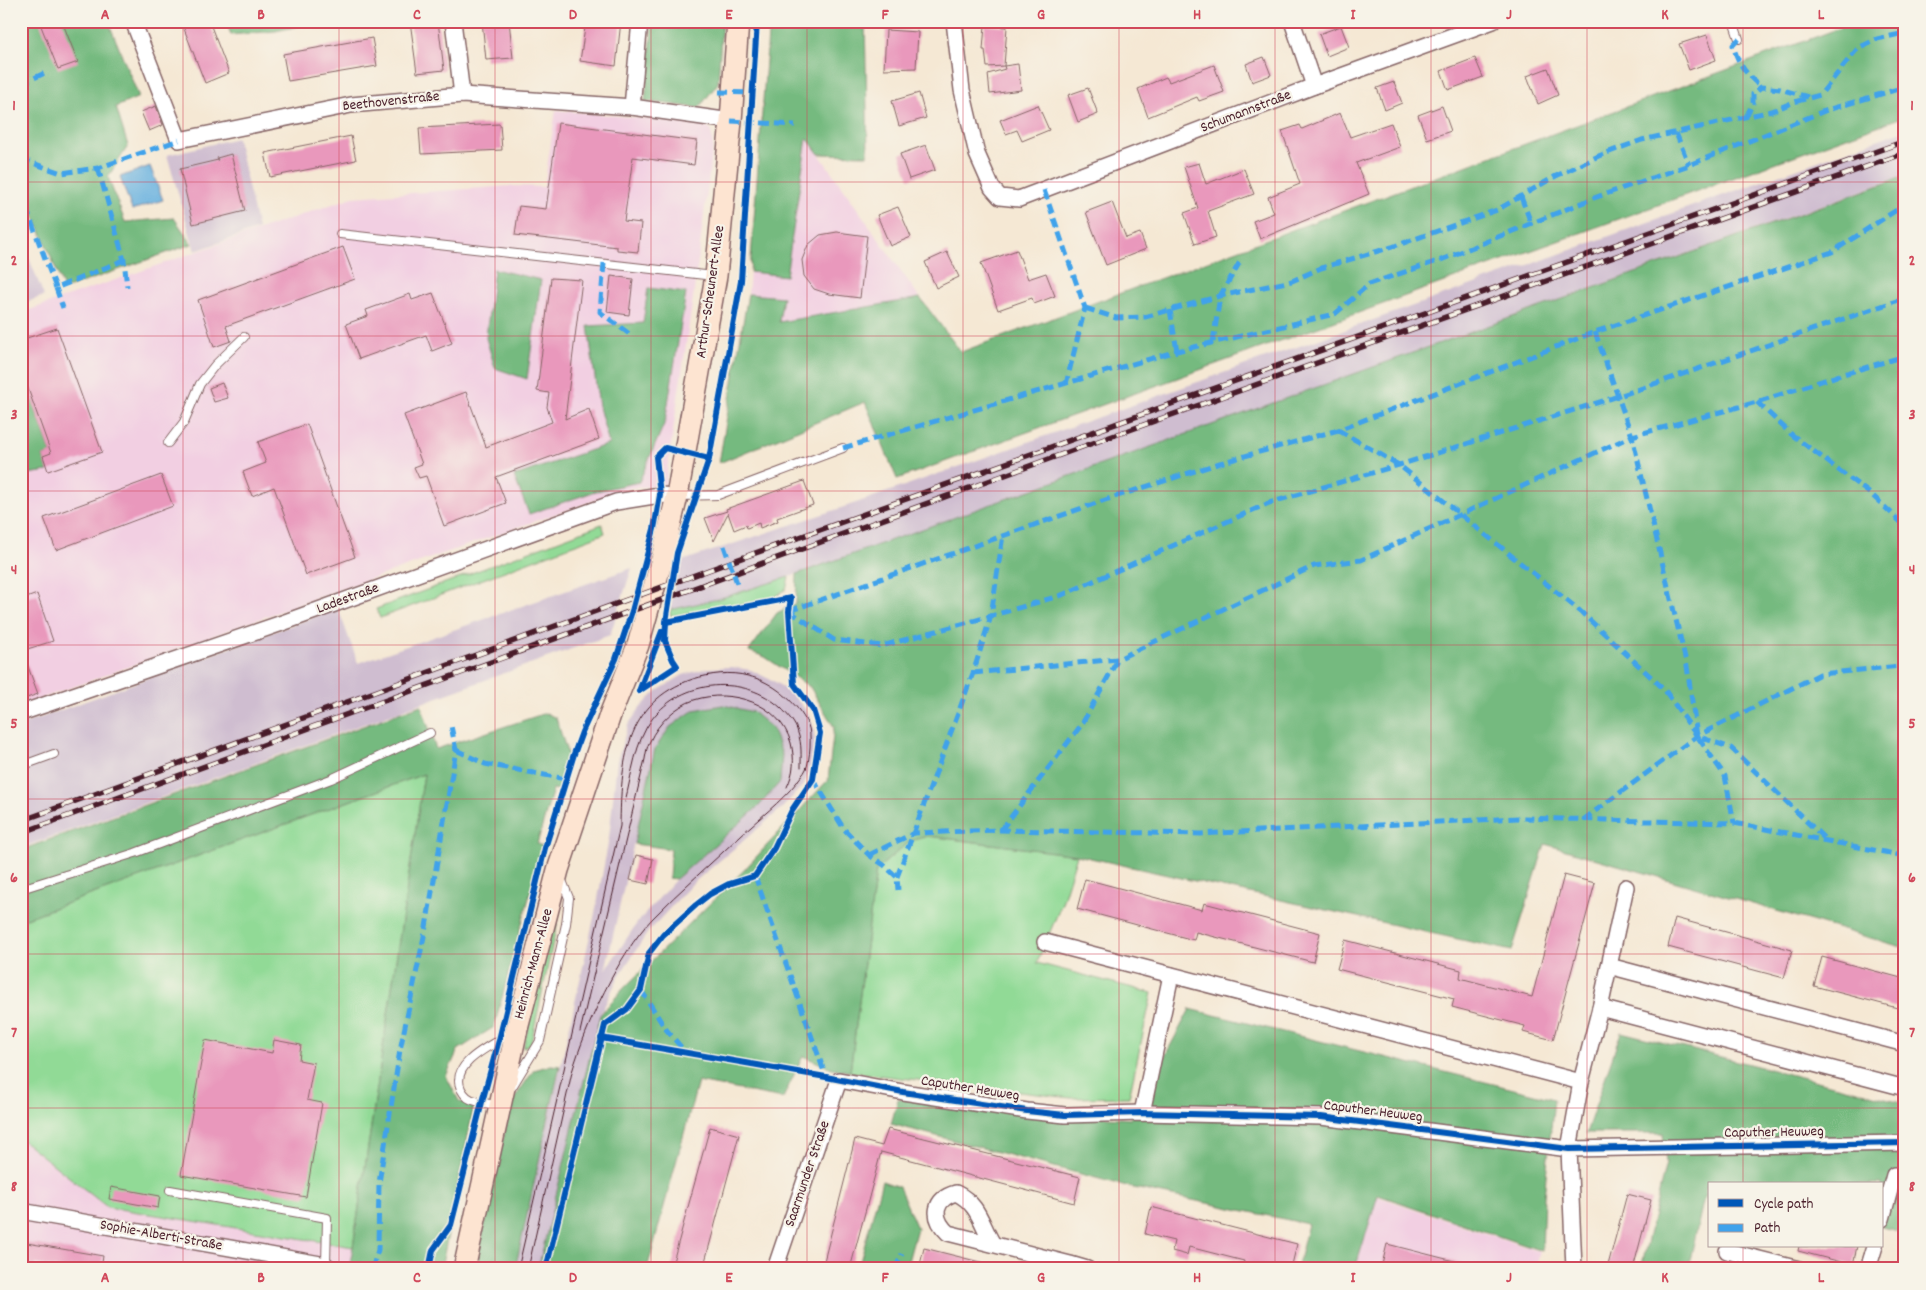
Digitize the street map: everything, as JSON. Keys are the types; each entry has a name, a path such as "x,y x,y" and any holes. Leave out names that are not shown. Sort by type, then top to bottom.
{"main road":[{"name":"Arthur-Scheunert-Allee","path":"630,667 650,604 677,496 716,276 731,121 738,21"},
{"name":"Heinrich-Mann-Allee","path":"464,1269 517,1029 558,870 604,731 630,667"}],"street":[{"name":"Beethovenstraße","path":"134,21 179,140 351,104 462,95 632,107 731,121"},
{"path":"453,21 462,95"},
{"path":"632,107 640,21"},
{"name":"Schumannstraße","path":"954,21 962,90 978,154 992,188 1000,196 1019,199 1314,86 1493,21"},
{"path":"1292,21 1314,86"},
{"name":"Ladestraße","path":"21,713 286,622 616,502 660,496 677,496"},
{"path":"1574,1269 1569,1149 1581,1082 1600,1008 1626,887"},
{"path":"1045,942 1581,1082"},
{"path":"1608,966 1905,1044"},
{"path":"1142,1113 1172,975"},
{"path":"1600,1008 1905,1088"},
{"name":"Caputher Heuweg","path":"840,1080 903,1092 1065,1115 1142,1113 1321,1117 1569,1149 1905,1142"},
{"name":"Saarmunder Straße","path":"775,1269 840,1080"},
{"path":"1884,1212 1894,1175"},
{"name":"Sophie-Alberti-Straße","path":"21,1211 326,1267"},
{"path":"993,1244 1087,1269"},
{"path":"1868,1269 1874,1248"},
{"path":"1728,1251 1798,1269"}],"lane":[{"path":"1733,21 1739,39"},
{"path":"340,234 716,276"},
{"path":"168,443 184,422 200,384 244,337"},
{"path":"677,496 718,495 843,448"},
{"path":"21,889 134,853 332,779 430,733"},
{"path":"21,766 54,754"},
{"path":"517,1029 469,1060 460,1071 460,1086 465,1095 475,1101 500,1106 540,1041 566,924 569,898 558,870"},
{"path":"170,1190 327,1218 326,1267"}],"shaded area":[{"path":"556,110 701,124 711,130 713,145 694,291 665,485 630,488 300,604 21,706 21,313 353,197 511,186 544,187"},
{"path":"1905,130 1905,175 782,579 718,599 670,610 679,562 856,503"},
{"path":"807,137 920,298 779,322 783,297 748,294 750,272 786,276"},
{"path":"237,138 258,229 195,251 167,155"},
{"path":"21,238 44,296 21,304"},
{"path":"632,568 610,635 21,848 21,725 338,608 358,663"},
{"path":"731,667 751,670 777,683 793,696 807,711 813,725 815,741 811,767 804,784 782,808 692,884 648,932 619,976 600,1015 538,1269 515,1269 596,909 609,838 617,761 628,725 641,707 657,691 683,675 708,668","holes":["772,728 782,754 780,782 676,879 637,923 605,971 655,748"]},
{"path":"21,1139 107,1207 353,1247 349,1269 21,1269"},
{"path":"1338,1183 1540,1252 1535,1269 1312,1269"}],"green space":[{"path":"21,21 108,21 139,97 116,107 128,146 108,177 125,222 174,218 192,244 64,289 21,183"},
{"path":"226,21 323,21 276,31 231,35"},
{"path":"653,21 722,21 718,83 699,108 645,101"},
{"path":"769,21 865,21 868,155 819,154 807,138 786,276 750,272"},
{"path":"1859,21 1905,21 1905,116 897,479 865,402 719,463 748,294 783,297 779,322 920,298 961,352"},
{"path":"1905,176 1905,948 1545,844 1512,951 1077,855 928,836 910,841 876,870 850,1072 828,1067 803,1056 783,1098 698,1082 647,1269 538,1269 600,1015 623,989 744,870 828,780 834,727 810,687 765,657 749,651 777,613 796,603 797,574"},
{"path":"494,269 541,280 527,379 495,368 486,338"},
{"path":"648,288 686,293 665,422 639,482 596,491 529,514 514,476 609,444 599,407 588,326 643,323"},
{"path":"21,369 51,453 43,456 48,471 21,475"},
{"path":"602,524 605,533 380,618 376,609"},
{"path":"789,577 786,589 771,600 674,616 670,615 670,610 718,599"},
{"path":"421,705 436,749 546,713 556,718 569,758 559,790 553,789 537,844 543,846 494,1027 458,1050 446,1076 459,1101 474,1106 441,1269 349,1269 424,774 21,920 21,850"},
{"path":"723,705 753,712 772,728 782,754 780,782 759,806 676,879 669,878 671,849 634,844 655,749 670,727 694,710"},
{"path":"424,774 353,1247 107,1207 21,1139 21,920"},
{"path":"928,836 1077,855 1062,903 1037,963 1152,993 1129,1097 1071,1098 850,1072 876,870 910,841"},
{"path":"553,923 557,924 531,1043 523,1048"},
{"path":"1190,1009 1554,1099 1544,1197 1542,1251 1378,1195 1355,1269 1297,1269 1308,1224 1134,1188 891,1124 898,1099 1131,1119"},
{"path":"1621,1032 1905,1103 1905,1233 1884,1228 1884,1182 1708,1182 1688,1269 1641,1269 1666,1163 1663,1133 1586,1133"},
{"path":"551,1065 560,1066 515,1269 475,1269 511,1103 534,1070"},
{"path":"882,1181 899,1187 917,1228 906,1269 858,1269"}],"water":[{"path":"150,166 163,200 132,210 120,177"}],"building":[{"path":"39,21 62,21 78,62 58,69"},
{"path":"181,21 209,21 229,73 205,83"},
{"path":"410,21 438,21 444,70 417,73"},
{"path":"482,21 509,21 513,58 486,60"},
{"path":"586,21 621,21 616,66 580,61"},
{"path":"985,25 1007,27 1004,66 987,67 985,50 983,50"},
{"path":"1341,26 1349,47 1327,56 1319,34"},
{"path":"886,30 918,32 916,68 884,69"},
{"path":"1707,35 1716,60 1689,70 1679,44"},
{"path":"372,38 377,66 288,81 283,54"},
{"path":"1264,57 1271,75 1252,82 1246,64"},
{"path":"1475,58 1483,77 1448,90 1441,71"},
{"path":"1018,64 1021,90 990,94 988,74 1005,69 1004,66"},
{"path":"1214,65 1224,92 1199,101 1197,97 1148,117 1138,89 1166,77 1169,82"},
{"path":"1548,68 1558,95 1538,104 1527,76"},
{"path":"1394,82 1402,103 1385,110 1377,88"},
{"path":"1088,88 1098,114 1078,122 1068,95"},
{"path":"919,93 926,118 899,126 892,101"},
{"path":"1038,105 1049,130 1022,141 1017,130 1006,134 1000,120"},
{"path":"156,106 163,125 149,131 141,112"},
{"path":"1442,106 1451,131 1427,139 1418,115"},
{"path":"1340,113 1350,137 1391,123 1400,147 1356,163 1369,194 1260,239 1253,221 1274,213 1268,197 1300,184 1282,131 1300,125 1302,129"},
{"path":"558,123 697,141 694,165 633,157 624,221 641,223 638,252 617,250 617,247 515,235 519,206 546,209"},
{"path":"500,124 502,150 421,154 419,128"},
{"path":"351,136 356,160 270,177 265,153"},
{"path":"926,145 935,170 909,179 900,154"},
{"path":"231,154 245,211 193,224 180,169 218,160 217,158"},
{"path":"1199,163 1206,184 1244,169 1254,194 1208,211 1216,237 1195,244 1184,213 1198,208 1184,167"},
{"path":"1112,202 1126,238 1140,233 1146,249 1106,265 1086,212"},
{"path":"898,207 911,237 890,246 877,215"},
{"path":"837,232 867,236 860,298 829,294 814,289 804,276 802,260 808,245 820,235"},
{"path":"343,247 355,279 226,326 231,341 214,347 198,300"},
{"path":"1017,250 1028,279 1046,273 1055,296 1034,304 1032,298 998,310 981,263"},
{"path":"947,252 959,277 936,288 925,262"},
{"path":"611,276 633,279 629,315 607,312"},
{"path":"551,278 582,280 565,419 589,409 599,439 496,477 506,503 444,526 426,476 419,478 414,467 422,464 404,415 466,392 486,447 552,422 547,407 549,393 537,391"},
{"path":"433,293 452,343 432,351 426,335 359,359 346,324 368,316 366,310 410,294 412,300"},
{"path":"57,328 102,452 48,471 43,456 51,453 21,369 21,340"},
{"path":"222,383 228,398 214,402 209,388"},
{"path":"307,424 355,557 306,575 274,487 252,496 243,472 266,463 258,442"},
{"path":"161,475 173,506 56,550 44,518"},
{"path":"804,481 813,505 777,518 778,521 760,528 759,523 747,528 746,525 734,530 728,513 714,541 705,518"},
{"path":"37,594 53,641 21,651 21,600"},
{"path":"21,653 23,653 38,694 21,700"},
{"path":"636,855 653,859 648,884 630,880"},
{"path":"1564,875 1595,883 1553,1040 1523,1032 1525,1026 1452,1007 1454,999 1337,969 1345,940 1461,970 1460,978 1532,997"},
{"path":"1085,879 1202,910 1204,903 1320,933 1313,962 1196,932 1194,940 1077,909"},
{"path":"1675,918 1792,950 1784,978 1668,947"},
{"path":"1822,957 1905,979 1905,1010 1814,986"},
{"path":"205,1040 272,1053 274,1040 301,1045 299,1060 314,1063 307,1100 322,1103 306,1197 181,1175"},
{"path":"710,1127 739,1135 703,1269 671,1269"},
{"path":"888,1129 1080,1177 1074,1203 881,1152 850,1269 822,1269 855,1139 882,1146"},
{"path":"111,1187 160,1196 158,1208 109,1199"},
{"path":"1627,1194 1651,1200 1633,1269 1607,1269"},
{"path":"1151,1207 1297,1244 1291,1269 1274,1269 1261,1265 1260,1269 1242,1269 1244,1261 1189,1247 1187,1255 1172,1251 1174,1241 1145,1234"},
{"path":"21,1242 103,1256 101,1269 65,1269 35,1264 34,1269 21,1269"},
{"path":"1387,1244 1466,1264 1465,1269 1381,1269"},
{"path":"924,1248 988,1264 988,1269 919,1269"},
{"path":"1799,1248 1857,1248 1853,1265 1798,1251"}],"tram line":[{"path":"518,1269 620,826 622,781 625,759 631,738 640,720 653,703 670,689 693,679 727,673 741,674 757,679 783,694 804,717 810,734 809,760 806,769 784,797 747,829 652,919 639,934 615,971 594,1012 572,1072 528,1269"},
{"path":"625,802 638,748 646,728 665,706 680,696 697,689 714,686 732,686 750,690 766,697 781,708 797,730 801,746 801,767"},
{"path":"580,1032 647,747 653,734 663,722 681,706 694,700 723,696 752,702 776,718 785,729 791,743 793,766 787,787"}],"railway":[{"path":"21,821 747,556 1905,141"},
{"path":"21,833 1093,443 1905,153"}],"marked path":[{"path":"738,23 757,24 796,21"},
{"path":"1085,308 1116,318 1145,317 1220,296 1292,281 1321,268 1392,247 1497,210 1556,176 1601,155 1642,140 1772,111 1794,102 1820,95 1858,48 1877,39 1905,33"},
{"path":"1739,39 1733,45 1737,58 1747,73 1761,87"},
{"path":"21,84 47,72"},
{"path":"1746,117 1753,103 1753,94 1761,87 1780,89 1808,97"},
{"path":"843,448 1177,351 1335,314 1369,284 1441,260 1594,198 1689,165 1827,110 1905,87"},
{"path":"719,92 752,93"},
{"path":"731,121 795,125"},
{"path":"1676,133 1689,165"},
{"path":"21,159 61,173 98,168 179,140"},
{"path":"98,168 124,260 127,287"},
{"path":"1044,190 1085,308 1066,384"},
{"path":"21,194 56,288 124,260"},
{"path":"1521,197 1531,223"},
{"path":"789,611 1108,499 1220,463 1338,430 1595,332 1832,252 1895,211 1905,209"},
{"path":"1213,342 1220,296 1241,260"},
{"path":"604,263 600,312 632,336"},
{"path":"56,288 63,308"},
{"path":"789,611 834,640 882,646 991,616 1062,595 1269,503 1399,465 1619,396 1905,298"},
{"path":"1170,310 1177,351"},
{"path":"1595,332 1632,436 1687,666 1697,736 1725,776 1734,823"},
{"path":"973,673 1118,659 1314,566 1361,560 1632,436 1757,402 1905,356"},
{"path":"1757,402 1791,434 1873,496 1905,526"},
{"path":"1338,430 1399,465 1580,611 1664,689 1697,736 1731,748 1827,841"},
{"path":"897,877 973,673 991,616 1003,535"},
{"path":"724,546 738,586"},
{"path":"1001,830 1082,724 1118,659"},
{"path":"1583,820 1697,736 1820,674 1901,666 1905,664"},
{"path":"372,1269 378,1250 379,1183 400,1050 426,927 456,750 451,726"},
{"path":"456,750 485,764 566,779"},
{"path":"813,779 844,829 869,855 897,877 898,890"},
{"path":"869,855 914,833 1001,830 1201,834 1520,818 1734,823 1905,856"},
{"path":"755,876 826,1077"},
{"path":"641,990 665,1028 686,1053"},
{"path":"895,1269 902,1254"}],"cycle path":[{"path":"639,691 677,666 665,641 666,622 677,553 709,459 741,281 757,21"},
{"path":"429,1269 433,1250 451,1225 499,1040 545,848 582,732 616,659 632,611 654,529 660,495 656,457 665,448 709,459"},
{"path":"546,1269 605,1025 627,1009 641,990 649,953 663,935 710,894 729,884 755,876 774,848 792,810 813,779 820,733 813,710 794,684 789,611 791,598 666,622"},
{"path":"639,691 662,631"},
{"path":"601,1038 903,1092 1065,1115 1142,1113 1321,1117 1569,1149 1905,1143"}]}
